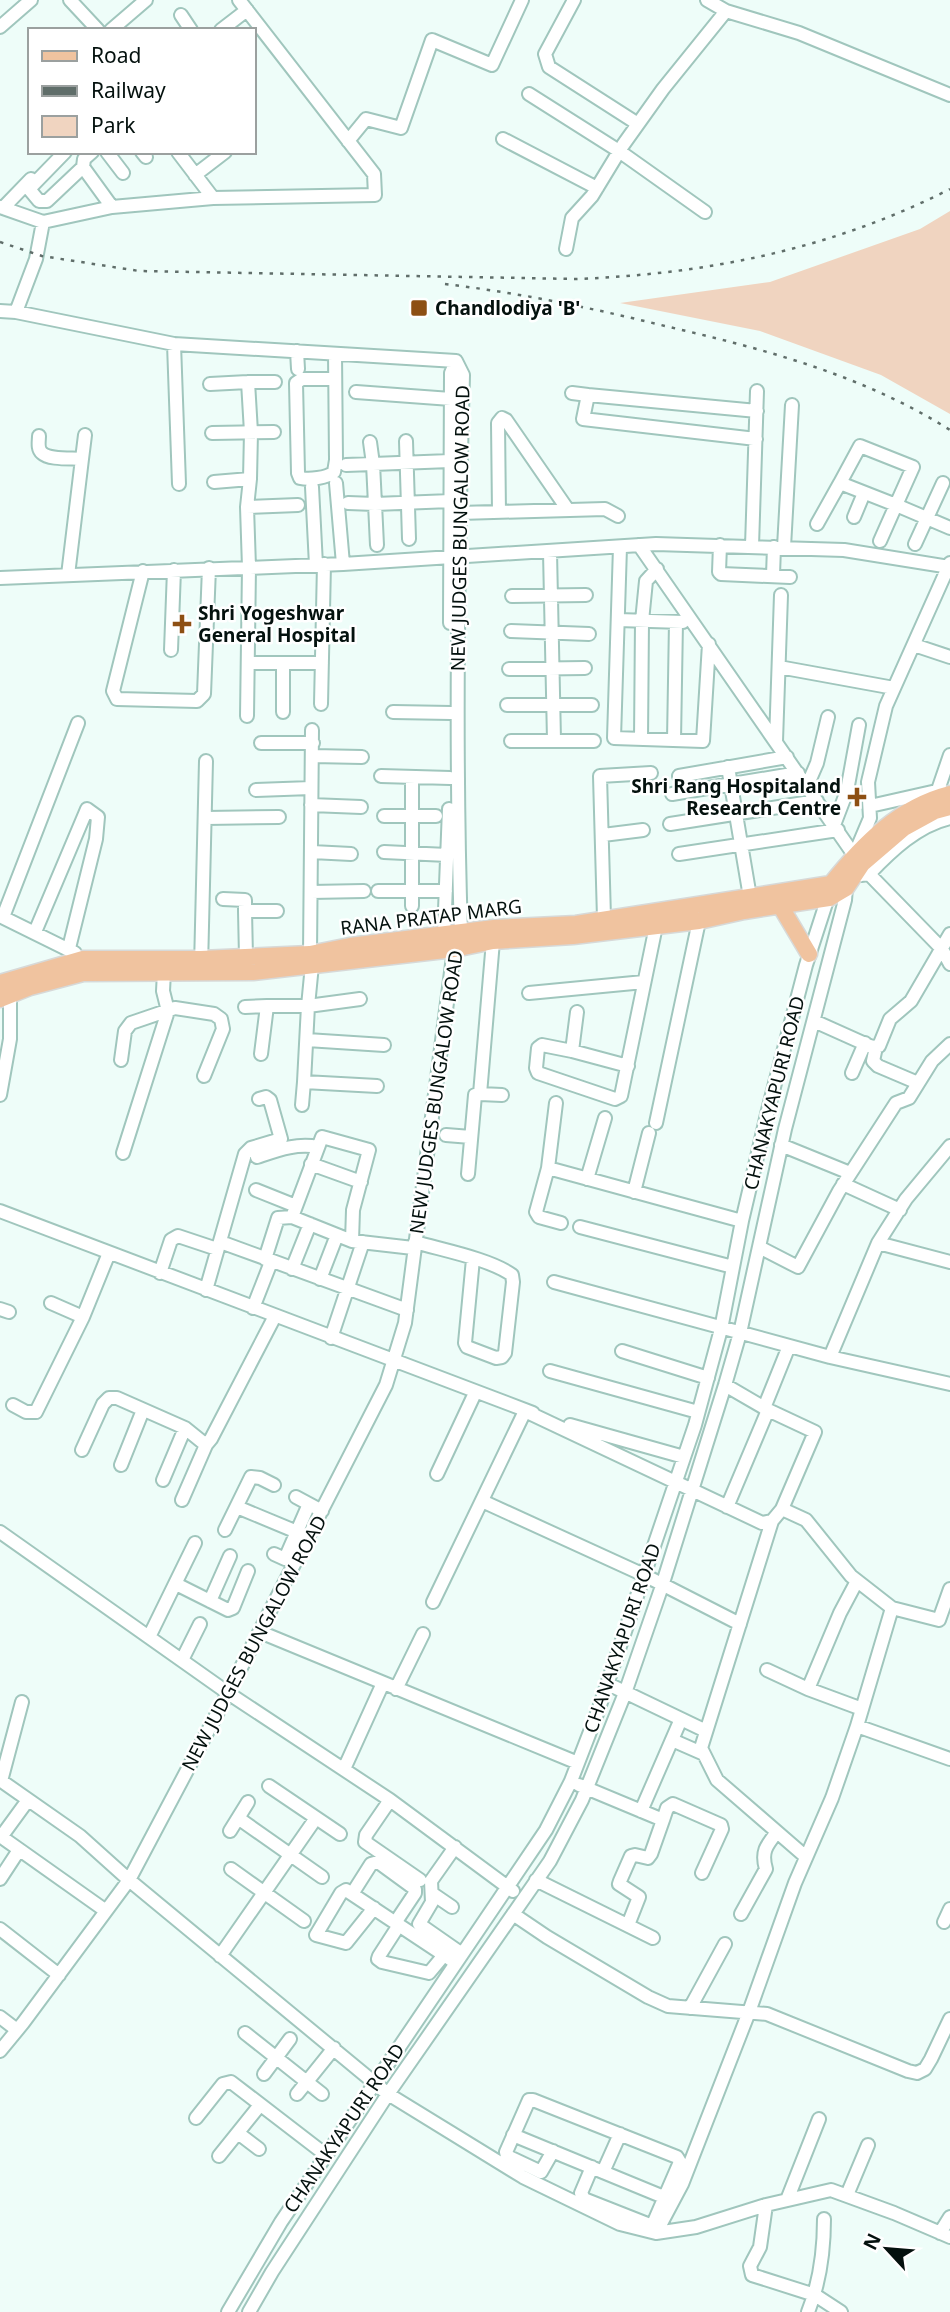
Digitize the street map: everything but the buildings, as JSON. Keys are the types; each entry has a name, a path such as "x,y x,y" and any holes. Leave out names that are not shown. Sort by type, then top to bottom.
{"main road":[{"path":"848,876 872,839 897,817 946,791"},
{"path":"848,876 904,828 935,811 950,807"},
{"name":"RANA PRATAP MARG","path":"2,991 83,959 254,972 311,959 350,946 494,928 576,924 750,897 848,876"},
{"name":"RANA PRATAP MARG","path":"2,991 83,973 164,972 246,957 311,959 454,949 493,941 573,936 699,921 781,907 848,876"},
{"path":"781,907 809,954"}],"street":[{"path":"0,27 31,0"},
{"path":"71,0 96,28"},
{"path":"113,28 146,0"},
{"path":"348,141 366,119 401,128 432,40 492,65 522,0"},
{"path":"574,0 545,54 549,67 638,124"},
{"path":"707,0 729,12 799,33 950,95"},
{"path":"566,249 572,218 597,188 663,89 739,0"},
{"path":"61,154 2,207 43,222 112,207 213,198 375,195 374,174 243,5 224,28"},
{"path":"181,15 190,28"},
{"path":"529,94 620,151 705,212"},
{"path":"503,139 597,188"},
{"path":"61,154 80,169 112,207"},
{"path":"61,154 31,186 29,191 39,201 47,201 80,169 90,154"},
{"path":"109,154 123,173"},
{"path":"182,154 213,198"},
{"path":"195,175 222,154"},
{"path":"16,312 36,259 43,222"},
{"name":"NEW JUDGES BUNGALOW ROAD","path":"0,311 174,344 456,361 463,375 460,513 454,558 457,807 452,934"},
{"path":"174,344 179,484"},
{"path":"297,351 298,369"},
{"path":"335,354 335,379 334,472 330,476 300,478 296,383 302,379 335,379"},
{"path":"454,949 446,891 454,558 450,461 451,399 452,373 456,361"},
{"path":"247,716 247,507 251,432 248,382"},
{"path":"210,384 275,382"},
{"path":"752,546 757,391"},
{"path":"356,392 451,399"},
{"path":"572,393 757,411"},
{"path":"588,395 583,419 592,422 756,439"},
{"path":"773,575 779,547 792,405"},
{"path":"499,512 498,423 502,418 568,510"},
{"path":"212,433 274,432"},
{"path":"68,575 85,435"},
{"path":"39,436 42,453 82,459"},
{"path":"406,441 410,539"},
{"path":"370,442 377,545"},
{"path":"817,524 860,446 913,467 880,541"},
{"path":"346,465 450,461"},
{"path":"214,482 250,479"},
{"path":"335,483 343,564"},
{"path":"840,483 950,528"},
{"path":"915,544 943,483"},
{"path":"312,487 314,535 320,564 321,704"},
{"path":"854,517 864,493"},
{"path":"348,503 451,501"},
{"path":"247,507 298,505"},
{"path":"460,513 605,509 618,516"},
{"path":"314,535 340,532"},
{"path":"0,578 343,564 639,545 844,550 949,565 886,706 869,782 870,818 848,876 781,1145 740,1333 662,1586 625,1693 587,1788 550,1861 521,1899 388,2094 248,2312"},
{"path":"639,545 836,828 848,876 947,958"},
{"path":"720,545 721,574 790,576"},
{"path":"620,547 614,738 703,741 709,644"},
{"path":"550,552 554,740"},
{"path":"143,571 113,691 114,696 117,699 197,701 204,694 209,568"},
{"path":"641,739 642,621 646,580 657,569"},
{"path":"171,650 174,570"},
{"path":"776,741 781,594"},
{"path":"512,596 586,596"},
{"path":"618,620 694,623"},
{"path":"674,740 676,622"},
{"path":"511,631 589,634"},
{"path":"914,645 950,657"},
{"path":"248,663 322,663"},
{"path":"283,663 283,712"},
{"path":"779,667 894,688"},
{"path":"509,669 585,668"},
{"path":"507,705 592,705"},
{"path":"393,712 451,713"},
{"path":"807,786 817,763 828,717"},
{"path":"78,723 1,917 69,948 83,959"},
{"path":"836,828 859,725"},
{"path":"511,741 594,741"},
{"path":"261,743 313,743 362,757"},
{"path":"302,1105 311,959 313,743"},
{"path":"870,806 946,791 950,755"},
{"path":"679,776 787,757"},
{"path":"200,966 206,761"},
{"path":"728,767 750,897"},
{"path":"604,918 600,776 651,773"},
{"path":"671,794 798,773"},
{"path":"380,776 450,778"},
{"path":"412,777 412,906"},
{"path":"256,790 311,788"},
{"path":"670,824 817,801"},
{"path":"311,805 361,807"},
{"path":"34,932 87,809 98,817 96,839 69,948"},
{"path":"384,816 436,816"},
{"path":"205,818 279,817"},
{"path":"848,876 937,821 950,818"},
{"path":"679,854 741,846 836,828"},
{"path":"603,835 643,830"},
{"path":"312,852 351,854"},
{"path":"384,852 447,855"},
{"name":"CHANAKYAPURI ROAD","path":"228,2312 281,2222 546,1829 578,1763 608,1684 708,1377 721,1329 752,1178 809,954 848,876"},
{"path":"311,892 364,891"},
{"path":"378,891 446,891"},
{"path":"223,899 245,900 246,957"},
{"path":"245,911 277,911"},
{"path":"634,1192 653,1128 699,921"},
{"path":"628,1066 542,1045 538,1048 536,1068 538,1073 615,1099 621,1096 628,1066 656,926"},
{"path":"814,1021 879,1046 890,1019 911,1001 947,958 950,934"},
{"path":"480,1094 493,941"},
{"name":"NEW JUDGES BUNGALOW ROAD","path":"0,2050 18,2030 129,1880 260,1632 285,1559 322,1511 386,1385 405,1323 454,949"},
{"path":"123,1153 168,1011 163,991 164,972"},
{"path":"529,993 644,982"},
{"path":"0,1095 10,1038 2,991"},
{"path":"245,1007 308,1006 360,999"},
{"path":"261,1054 267,1006"},
{"path":"121,1060 127,1024 175,1007 214,1014 221,1019 223,1029 204,1076"},
{"path":"572,1051 577,1012"},
{"path":"307,1040 384,1045"},
{"path":"758,1247 798,1267 847,1179 896,1103 909,1098 932,1061 950,1044"},
{"path":"852,1073 871,1045"},
{"path":"871,1045 873,1062 918,1083"},
{"path":"304,1082 377,1086"},
{"path":"468,1174 475,1095 502,1095"},
{"path":"206,1290 222,1246 245,1154 251,1148 281,1139 270,1100 266,1097 259,1099"},
{"path":"556,1103 548,1168 536,1212 539,1217 562,1223"},
{"path":"587,1179 605,1118"},
{"path":"446,1135 471,1137"},
{"path":"253,1308 278,1219 294,1211 322,1137 369,1150 353,1210 357,1241 348,1289 331,1338"},
{"path":"257,1157 284,1148 303,1145 318,1147"},
{"path":"781,1145 900,1210"},
{"path":"830,1357 878,1243 950,1146"},
{"path":"311,1164 361,1182"},
{"path":"548,1168 743,1221"},
{"path":"752,1178 773,1182"},
{"path":"256,1189 294,1211 310,1224 337,1235 357,1241 414,1245 472,1259 504,1269 512,1275 513,1282 505,1353 502,1357 496,1358 467,1347 465,1343 472,1259"},
{"path":"0,1212 475,1393 596,1433 684,1457"},
{"path":"292,1269 310,1224"},
{"path":"580,1227 733,1267"},
{"path":"320,1279 337,1235"},
{"path":"160,1273 171,1240 178,1236 222,1246 407,1310"},
{"path":"878,1243 950,1262"},
{"path":"13,1405 26,1412 36,1412 83,1317 109,1253"},
{"path":"554,1282 721,1329 950,1384"},
{"path":"51,1303 83,1317"},
{"path":"182,1500 206,1444 275,1316"},
{"path":"727,1507 789,1346"},
{"path":"622,1351 708,1377"},
{"path":"550,1371 698,1412"},
{"path":"725,1385 766,1409 815,1432 782,1509 772,1521 701,1748 717,1780 806,1857"},
{"path":"437,1475 475,1393"},
{"path":"82,1450 103,1404 109,1398 117,1398 185,1429 206,1444"},
{"path":"121,1465 144,1410"},
{"path":"525,1410 727,1507 762,1522 772,1521"},
{"path":"433,1602 525,1410"},
{"path":"163,1480 185,1429"},
{"path":"225,1530 251,1477 274,1485"},
{"path":"296,1497 322,1511"},
{"path":"482,1501 644,1575 740,1624"},
{"path":"237,1507 303,1535 309,1504"},
{"path":"782,1509 806,1520 857,1581 892,1608 944,1622 950,1589"},
{"path":"0,1532 228,1693 390,1800 508,1886 521,1899"},
{"path":"149,1637 195,1543"},
{"path":"209,1601 230,1556"},
{"path":"176,1584 225,1609 233,1608 248,1571"},
{"path":"807,1689 857,1581"},
{"path":"620,2134 581,2193 584,2199 650,2225 682,2184 806,1857 832,1798 857,1726 892,1608"},
{"path":"182,1660 200,1625"},
{"path":"260,1632 578,1763"},
{"path":"396,1689 422,1634"},
{"path":"767,1670 807,1689 862,1709"},
{"path":"344,1769 383,1683"},
{"path":"608,1684 706,1731"},
{"path":"22,1702 0,1780 80,1836 129,1880 388,2094 523,2177 620,2224 656,2233 696,2227 766,2205 831,2190 945,2235 950,2217"},
{"path":"641,1811 681,1719"},
{"path":"857,1726 950,1759"},
{"path":"672,1740 704,1754"},
{"path":"570,1781 663,1820"},
{"path":"269,1786 340,1833"},
{"path":"28,1800 1,1837 106,1911"},
{"path":"390,1800 366,1835 365,1842 420,1880"},
{"path":"230,1830 248,1802"},
{"path":"628,1925 639,1897 622,1887 620,1881 631,1856 648,1858 651,1854 667,1808 673,1804 721,1825 722,1829 702,1873"},
{"path":"238,1818 322,1877"},
{"path":"220,1956 316,1818"},
{"path":"741,1914 766,1870 762,1855 764,1848 777,1832"},
{"path":"455,1847 431,1881 432,1902 419,1924 459,1959"},
{"path":"0,1879 19,1850"},
{"path":"352,1894 371,1864 378,1861 415,1889 415,1894 378,1959 429,1973 444,1955"},
{"path":"231,1869 304,1921"},
{"path":"536,1880 653,1938"},
{"path":"374,1908 346,1943 316,1936 341,1893 346,1891 374,1908 444,1955 459,1959"},
{"path":"433,1894 452,1907"},
{"path":"944,1922 950,1909"},
{"path":"513,1914 648,1997 668,2006 767,2014 917,2073 925,2069 950,2019"},
{"path":"0,1929 59,1975"},
{"path":"690,2008 725,1944"},
{"path":"0,2017 18,2030"},
{"path":"245,2033 322,2094"},
{"path":"264,2074 290,2039"},
{"path":"297,2094 334,2048"},
{"path":"196,2118 228,2081 326,2155"},
{"path":"553,2151 544,2169 538,2172 506,2156 526,2103 533,2100 679,2159 669,2199 656,2233"},
{"path":"219,2156 260,2105"},
{"path":"787,2200 819,2119"},
{"path":"238,2133 259,2149"},
{"path":"513,2135 669,2199"},
{"path":"847,2195 868,2145"},
{"path":"766,2205 760,2247 750,2266 752,2275 815,2295 841,2312"},
{"path":"808,2312 815,2295 824,2254 824,2219"}],"green space":[{"path":"950,211 950,414 881,375 760,331 620,303 770,282 920,229"}],"railway":[{"path":"0,242 42,256 139,271 576,279 674,271 768,255 860,228 950,189"},
{"path":"445,284 583,307 776,355 848,379 883,394 950,430"}],"place":[{"name":"Chandlodiya 'B'","path":"419,308"},
{"name":"Shri Yogeshwar General Hospital","path":"182,624"},
{"name":"Shri Rang Hospitaland Research Centre","path":"857,797"}]}
